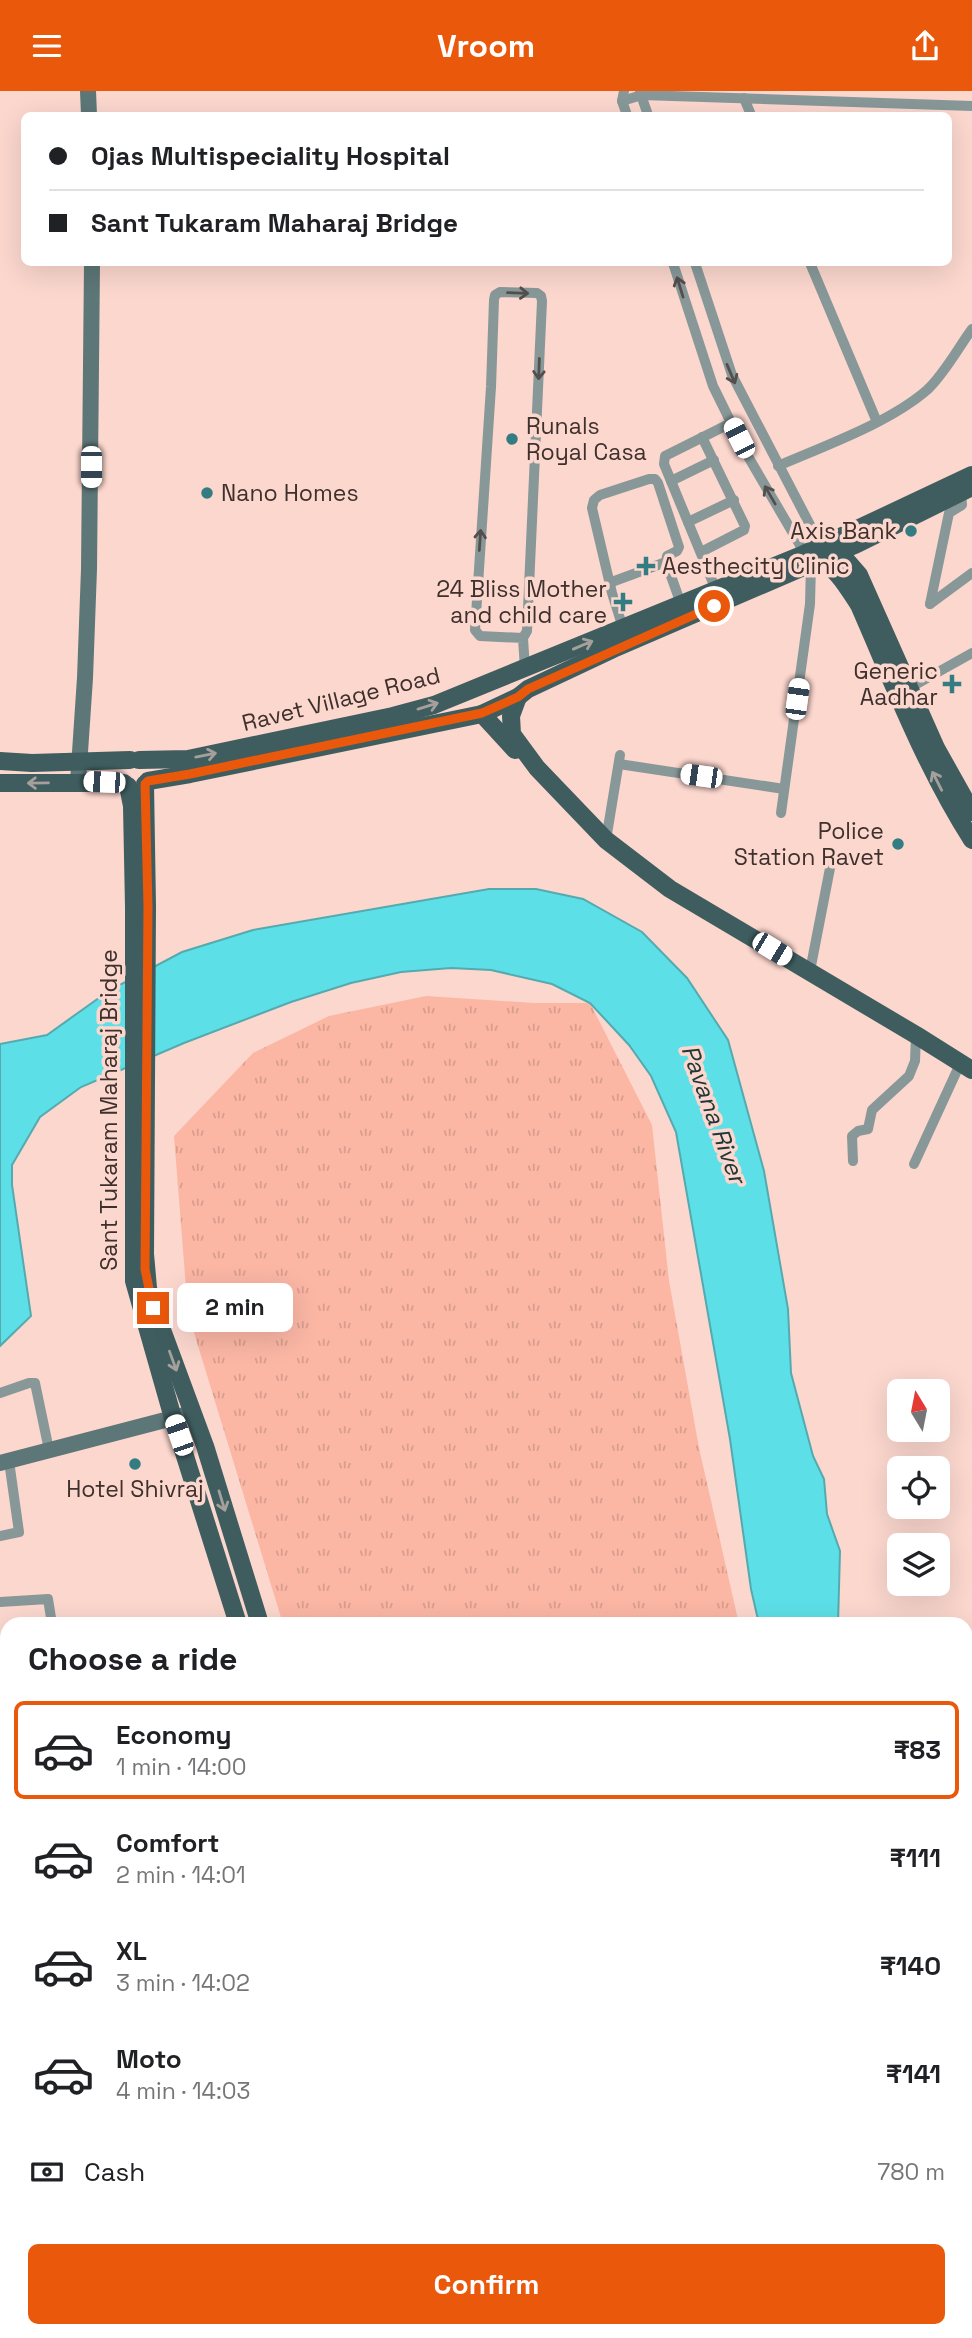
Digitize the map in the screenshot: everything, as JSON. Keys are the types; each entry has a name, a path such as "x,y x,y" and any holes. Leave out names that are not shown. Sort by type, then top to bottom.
{"main road":[{"name":"Ravet Village Road","path":"0,783 136,783 478,715 814,556 972,475"},
{"path":"814,556 839,552 966,490"},
{"path":"839,552 852,565 863,584 948,802 972,840"},
{"name":"Ravet Village Road","path":"0,761 80,762 188,758 393,716 462,694 716,590 814,556"},
{"path":"814,556 847,586 859,605 903,692 972,812"},
{"path":"523,670 528,678 511,716 510,730 537,768"},
{"path":"462,694 466,713 478,715 537,768 606,840 670,889 966,1067"},
{"path":"134,760 149,768 136,783 121,770 134,760"},
{"name":"Sant Tukaram Maharaj Bridge","path":"136,783 141,907 147,1310"},
{"path":"147,1310 205,1446 258,1617"},
{"path":"147,1310 173,1418 236,1617"}],"street":[{"path":"88,91 89,112"},
{"path":"623,96 640,93 744,98 781,95 922,110 972,106"},
{"path":"640,93 647,112"},
{"path":"744,98 750,112"},
{"path":"78,782 91,517 92,266"},
{"path":"674,266 713,386 732,423 814,556"},
{"path":"696,266 732,375 778,466 814,556 810,604 780,813"},
{"path":"813,266 877,422"},
{"path":"523,638 480,636 475,630 494,300 495,295 500,292 537,293 542,301 523,670"},
{"path":"778,466 877,422 926,390 972,328"},
{"path":"698,345 719,338"},
{"path":"716,590 664,464 665,456 732,423"},
{"path":"701,552 744,530 744,522 702,437"},
{"path":"671,481 714,460"},
{"path":"623,628 592,508 600,495 649,479 655,479 658,483 679,547 667,557 666,562 681,604"},
{"path":"966,490 962,505 948,513 930,604 972,573"},
{"path":"688,522 734,500"},
{"path":"610,583 666,562"},
{"path":"903,692 972,653"},
{"path":"606,840 620,759 784,789"},
{"path":"810,971 832,858"},
{"path":"853,1161 852,1136 858,1131 868,1129 872,1110 909,1076 915,1061 916,1035"},
{"path":"914,1164 966,1067"},
{"path":"0,1393 35,1383 50,1450"},
{"path":"0,1537 19,1532 4,1462 192,1413"},
{"path":"0,1602 48,1599 51,1617"}],"green space":[{"path":"426,996 534,1003 590,1003 652,1125 669,1281 699,1448 737,1617 281,1617 188,1313 174,1136 253,1053 329,1016"}],"water":[{"name":"Pavana River","path":"489,889 536,889 583,899 642,932 687,978 728,1040 764,1171 788,1309 791,1373 813,1456 824,1479 827,1514 840,1551 838,1617 757,1617 730,1439 676,1132 651,1076 629,1045 590,1003 552,984 491,970 451,968 401,972 351,983 291,1002 184,1043 81,1087 40,1117 12,1165 12,1185 31,1316 0,1346 0,1044 47,1035 110,990 182,952 253,930"}],"place":[{"name":"Runals Royal Casa","path":"512,439"},
{"name":"Nano Homes","path":"207,493"},
{"name":"Axis Bank","path":"911,531"},
{"name":"Aesthecity Clinic","path":"646,566"},
{"name":"24 Bliss Mother and child care","path":"623,602"},
{"name":"Generic Aadhar","path":"952,684"},
{"name":"Police Station Ravet","path":"898,844"},
{"name":"Hotel Shivraj","path":"135,1464"}],"route":[{"path":"153,1308 145,1269 148,907 145,784 148,781 474,716 613,649 714,606"}]}
